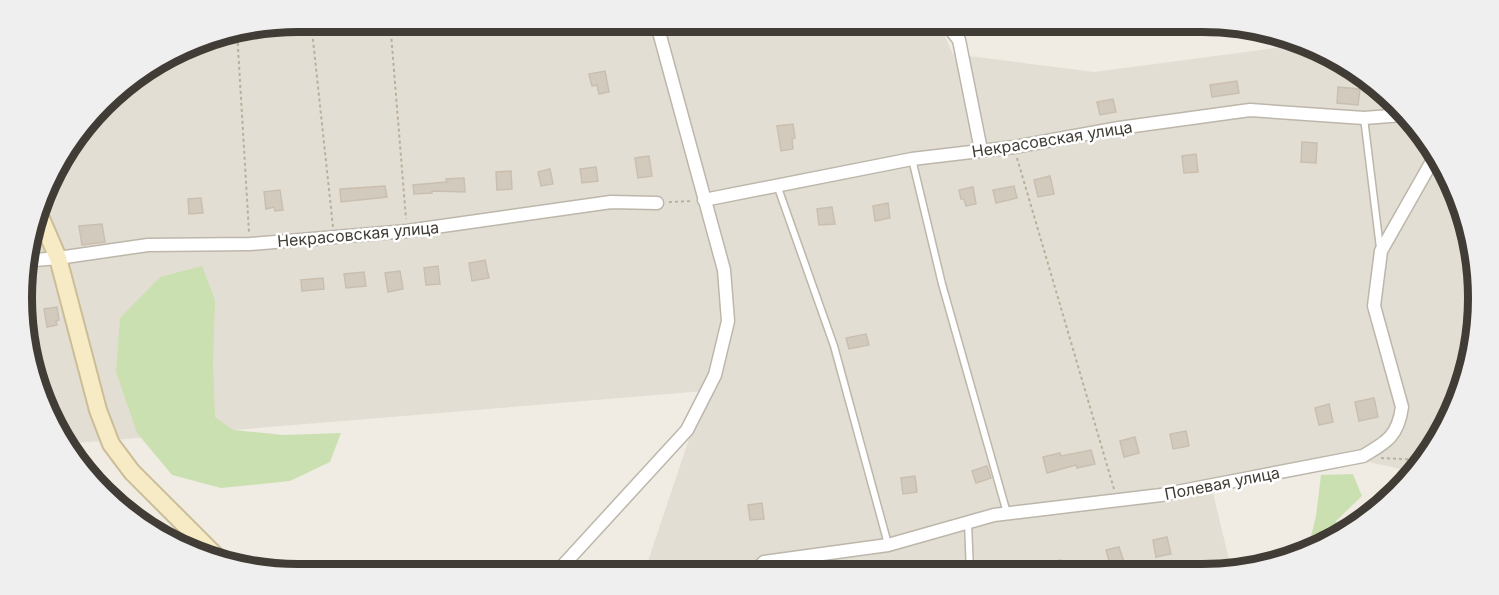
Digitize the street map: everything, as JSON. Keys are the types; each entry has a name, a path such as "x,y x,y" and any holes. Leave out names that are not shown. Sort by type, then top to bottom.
{"street":[{"path":"564,564 687,430 715,375 728,321 724,270 659,32"},
{"path":"953,32 959,40 981,150"},
{"name":"Некрасовская улица","path":"704,200 912,159 1014,147 1119,128 1250,110 1364,118 1396,116"},
{"name":"Полевая улица","path":"762,564 888,545 1007,513 1161,495 1363,456 1389,440 1400,423 1402,407 1374,306 1381,251 1431,163"},
{"name":"Некрасовская улица","path":"35,260 148,245 250,244 406,231 611,202 657,203"},
{"path":"43,223 58,258 98,410 111,444 132,472 207,547"}],"lane":[{"path":"1364,118 1381,251"},
{"path":"912,159 942,284 1007,513"},
{"path":"777,185 834,346 888,545"},
{"path":"968,522 970,564"}],"path":[{"path":"312,32 333,236"},
{"path":"391,32 406,231"},
{"path":"237,39 250,244"},
{"path":"1014,147 1118,500"},
{"path":"657,203 704,200"},
{"path":"1363,456 1411,461"}],"shaded area":[{"path":"280,32 943,32 953,54 1094,72 1288,46 1303,52 1334,67 1363,86 1390,109 1413,136 1440,180 1453,212 1462,246 1468,298 1462,349 1453,383 1440,415 1413,459 1404,470 1369,462 1213,493 1230,562 1202,564 647,564 705,391 75,443 52,399 37,349 32,315 32,280 37,246 46,212 67,164 86,136 109,109 136,86 164,67 196,52 229,41"}],"green space":[{"path":"202,266 215,300 213,364 215,417 233,430 284,435 341,433 330,462 290,481 221,488 172,475 137,433 116,372 120,318 160,277"},
{"path":"1353,474 1362,496 1336,521 1338,526 1310,540 1316,516 1321,475"}],"building":[{"path":"605,71 609,92 599,94 597,85 592,86 589,74"},
{"path":"1237,81 1239,93 1212,97 1210,85"},
{"path":"1338,87 1360,89 1358,105 1337,103"},
{"path":"1113,99 1116,112 1100,115 1097,102"},
{"path":"793,124 795,138 792,139 793,149 781,151 777,126"},
{"path":"1302,142 1317,143 1316,163 1301,162"},
{"path":"1196,154 1198,172 1184,173 1182,156"},
{"path":"649,156 652,176 638,178 635,158"},
{"path":"596,167 598,181 582,183 580,169"},
{"path":"550,169 553,184 541,186 538,172"},
{"path":"511,171 512,189 497,190 496,172"},
{"path":"1050,176 1054,194 1038,197 1034,180"},
{"path":"464,178 465,192 432,191 432,193 414,194 413,185"},
{"path":"385,186 387,197 341,202 340,189"},
{"path":"1014,186 1017,198 996,203 993,190"},
{"path":"973,187 976,204 966,206 959,190"},
{"path":"280,190 283,210 275,211 274,207 266,209 264,192"},
{"path":"201,198 203,213 189,214 188,199"},
{"path":"888,203 890,218 875,221 873,206"},
{"path":"832,207 835,224 819,225 817,209"},
{"path":"102,224 105,242 82,245 79,226"},
{"path":"485,260 489,278 472,281 469,263"},
{"path":"438,266 440,284 426,285 424,268"},
{"path":"400,271 403,289 388,292 385,273"},
{"path":"364,272 366,286 346,288 344,274"},
{"path":"323,278 324,289 302,291 301,280"},
{"path":"57,307 59,320 56,321 57,325 47,327 44,309"},
{"path":"866,334 869,345 849,349 846,338"},
{"path":"1374,398 1378,417 1359,421 1355,402"},
{"path":"1329,404 1333,422 1319,425 1315,408"},
{"path":"1186,431 1189,446 1173,449 1170,434"},
{"path":"1135,437 1139,453 1124,457 1120,441"},
{"path":"1091,450 1095,464 1077,468 1076,465 1047,473 1043,457"},
{"path":"987,466 991,478 976,483 972,471"},
{"path":"915,476 917,492 903,494 901,478"},
{"path":"762,503 764,519 750,520 748,505"},
{"path":"1167,537 1171,554 1156,557 1153,540"},
{"path":"1119,547 1125,564 1110,564 1106,550"},
{"path":"1061,560 1062,564 1047,564"}]}
